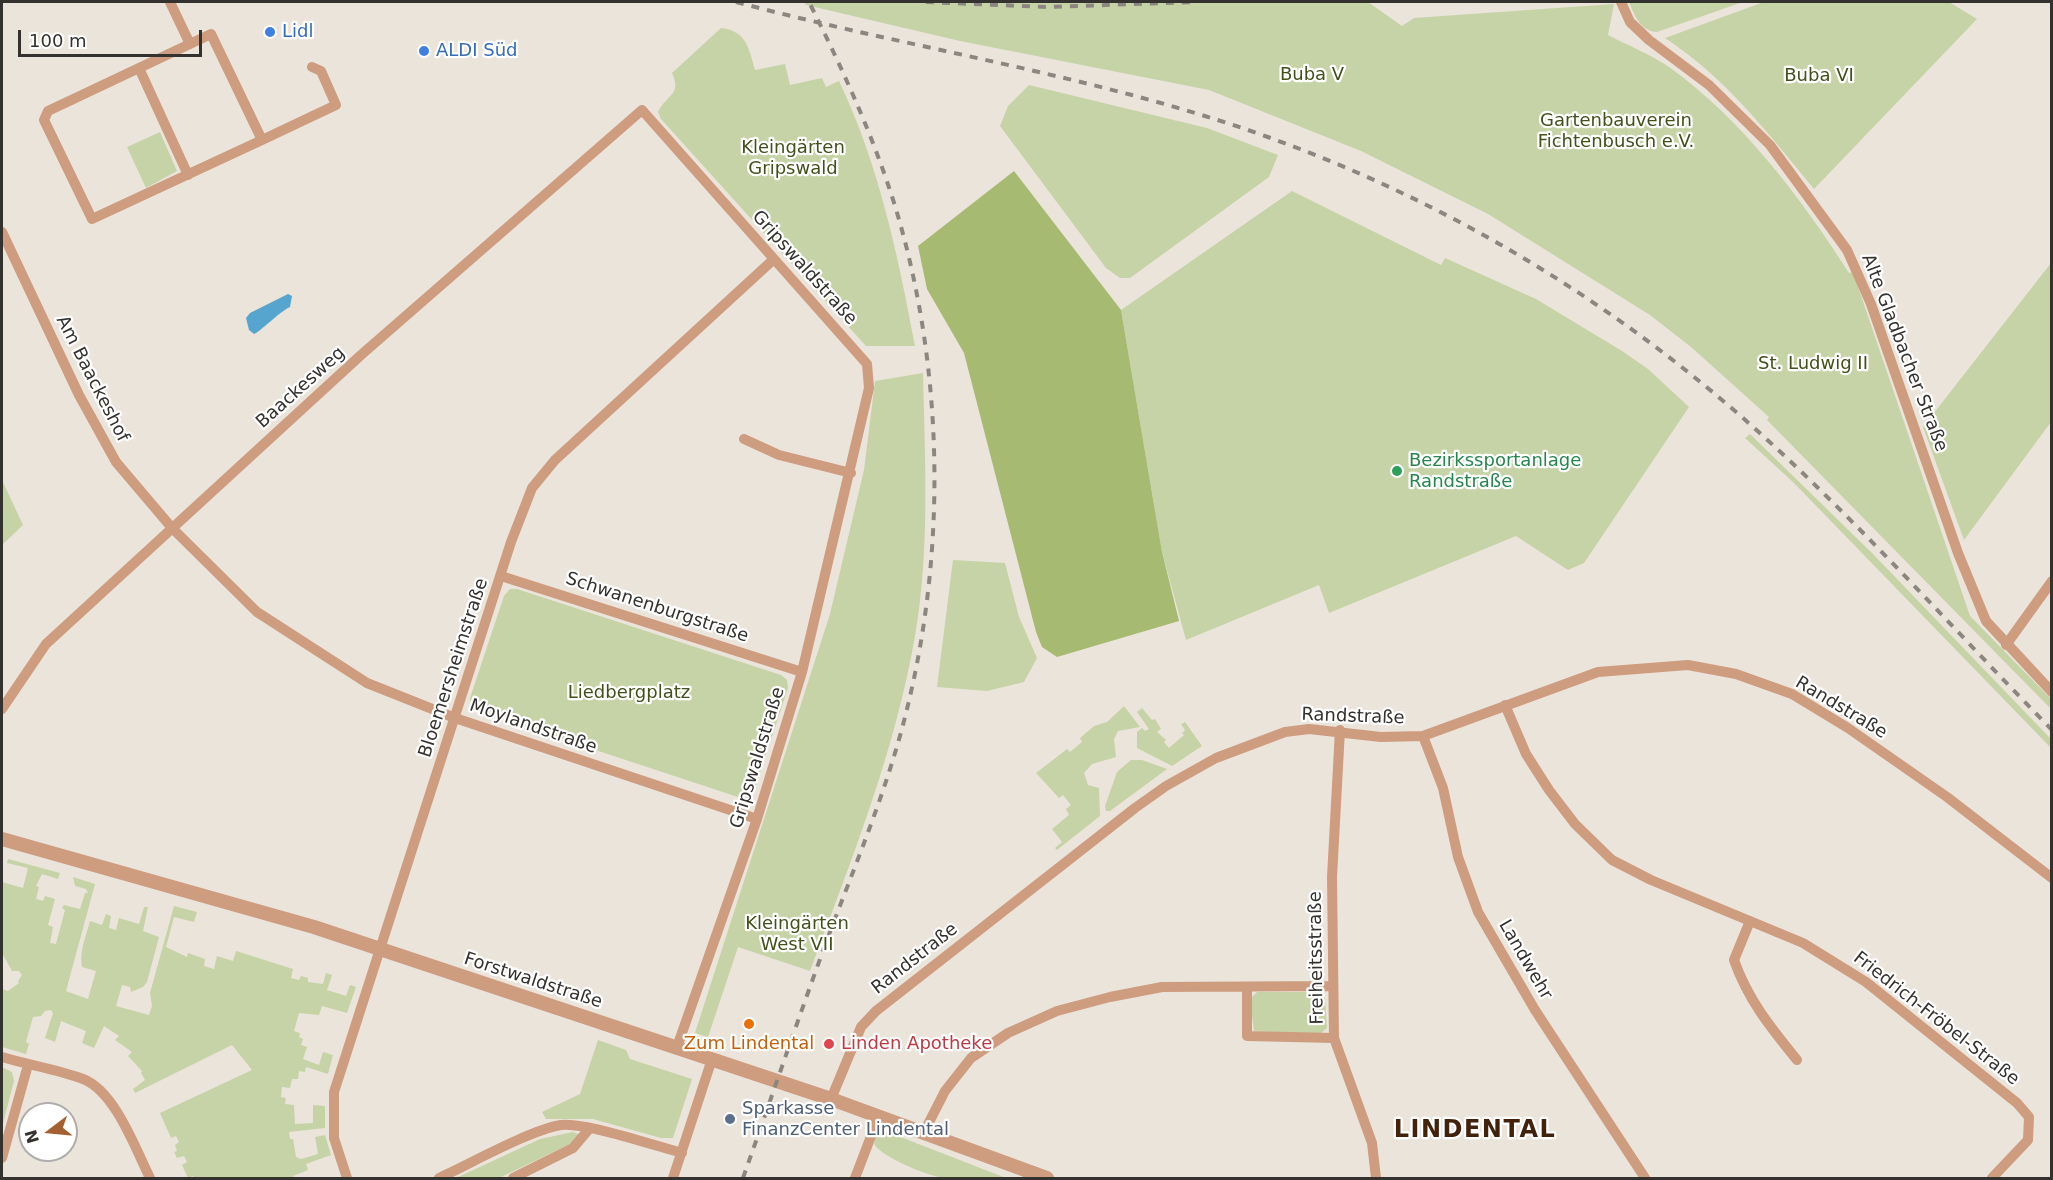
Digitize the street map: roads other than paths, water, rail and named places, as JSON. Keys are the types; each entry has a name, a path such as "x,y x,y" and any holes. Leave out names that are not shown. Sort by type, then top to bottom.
{"street":[{"path":"170,2 190,44"},
{"name":"Alte Gladbacher Straße","path":"1621,2 1630,22 1649,40 1709,85 1770,145 1847,250 1871,304 1958,553 1986,621 2052,692"},
{"path":"262,140 211,34 48,111 44,120 92,219 188,175 262,140 336,105 321,71 312,67"},
{"path":"139,68 188,175"},
{"name":"Gripswaldstraße","path":"642,110 867,364 868,388 851,473 802,672 757,819 677,1047"},
{"name":"Baackesweg","path":"2,709 46,644 370,347 642,110"},
{"name":"Am Baackeshof","path":"2,232 76,387 116,462 172,528"},
{"name":"Bloemersheimstraße","path":"346,1179 334,1138 334,1092 378,949 532,488 555,460 774,259"},
{"path":"744,439 779,455 851,473"},
{"name":"Moylandstraße","path":"172,528 257,612 367,683 454,718 757,819"},
{"name":"Schwanenburgstraße","path":"501,576 802,672"},
{"path":"2006,645 2052,580"},
{"name":"Randstraße","path":"831,1099 861,1028 876,1011 1135,808 1198,767 1244,746 1285,732 1309,729 1340,730 1382,737 1423,735 1598,672 1688,665 1736,674 1792,694 1848,728 1947,797 2052,878"},
{"name":"Friedrich-Fröbel-Straße","path":"1505,705 1526,754 1549,790 1575,824 1612,860 1651,880 1803,943 1866,982 2017,1103 2030,1117 2028,1140 1992,1179"},
{"name":"Freiheitsstraße","path":"1340,730 1332,877 1334,1038 1372,1143 1376,1179"},
{"name":"Landwehr","path":"1423,735 1443,788 1458,857 1478,912 1535,1010 1645,1179"},
{"name":"Forstwaldstraße","path":"2,839 238,904 378,949 831,1099 1047,1179"},
{"path":"1750,921 1734,960 1737,970 1743,986 1759,1013 1797,1060"},
{"path":"923,1134 945,1091 970,1058 1008,1033 1057,1011 1110,996 1162,987 1333,986"},
{"path":"1246,988 1246,1036 1334,1038"},
{"path":"2,1057 85,1080 106,1097 123,1122 150,1179"},
{"path":"673,1179 712,1059"},
{"path":"2,1158 28,1065"},
{"path":"855,1179 878,1118"},
{"path":"439,1179 534,1134 562,1125 590,1129 682,1153"},
{"path":"513,1179 573,1148 590,1129"}],"water":[{"path":"288,294 292,296 290,307 254,334 249,330 246,318 250,313"}],"railway":[{"path":"736,2 1057,76 1185,110 1248,130 1317,156 1385,185 1450,217 1515,253 1577,292 1637,333 1696,378 1752,426 1830,499 2052,730"},
{"path":"743,1178 816,970 880,799 898,742 919,651 928,588 933,523 934,459 931,394 923,330 911,267 895,206 877,153 845,77 809,2"},
{"path":"926,2 1047,7 1194,2"}],"place":[{"name":"Lidl","path":"270,32"},
{"name":"ALDI Süd","path":"424,51"},
{"name":"Bezirkssportanlage Randstraße","path":"1397,471"},
{"name":"Zum Lindental","path":"749,1024"},
{"name":"Linden Apotheke","path":"829,1044"},
{"name":"Sparkasse FinanzCenter Lindental","path":"730,1119"}],"district":[{"name":"LINDENTAL","path":"1475,1131"}],"park label":[{"name":"Buba V","path":"1312,75"},
{"name":"Buba VI","path":"1819,76"},
{"name":"Gartenbauverein Fichtenbusch e.V.","path":"1616,131"},
{"name":"Kleingärten Gripswald","path":"793,158"},
{"name":"St. Ludwig II","path":"1813,364"},
{"name":"Liedbergplatz","path":"629,693"},
{"name":"Kleingärten West VII","path":"797,934"}]}
